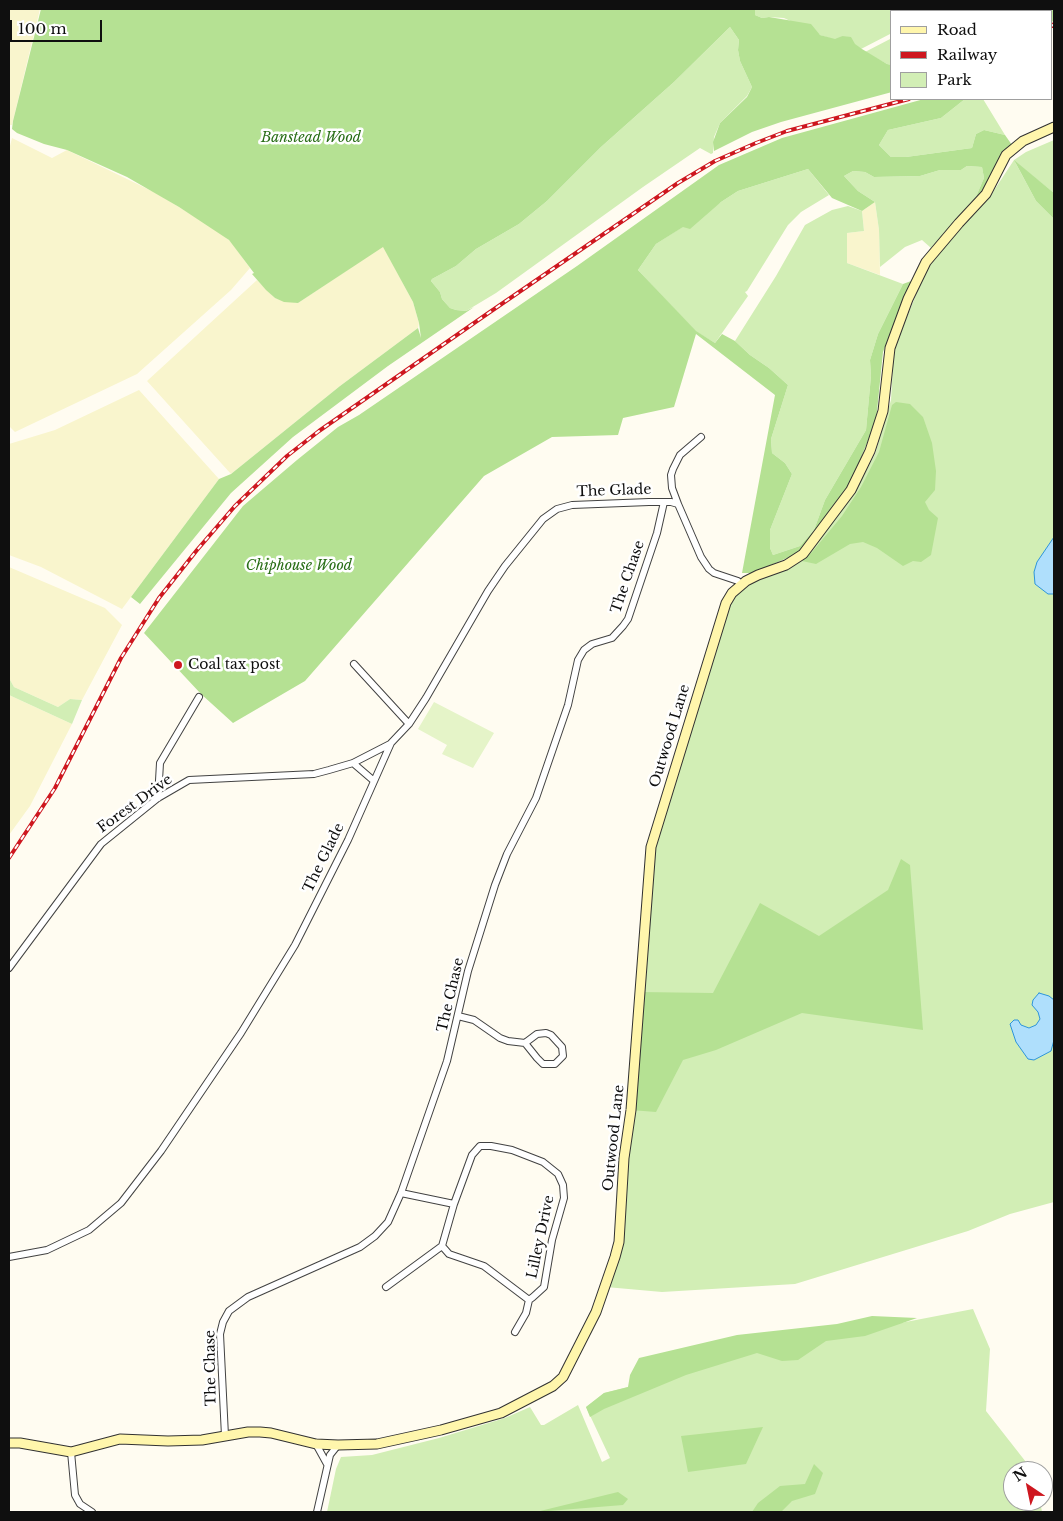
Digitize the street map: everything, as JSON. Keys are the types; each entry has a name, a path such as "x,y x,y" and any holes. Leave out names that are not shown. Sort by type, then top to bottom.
{"main road":[{"name":"Outwood Lane","path":"71,1452 120,1439 202,1440 260,1432 316,1444 378,1444 501,1413 553,1386 563,1377 596,1312 619,1242 624,1158 632,1100 651,847 726,603 732,593 741,585 758,575 792,562 803,554 851,490 870,451 883,411 890,348 908,298 926,262 958,222 986,194 1006,155 1023,141 1054,127"},
{"path":"9,1443 20,1443 71,1452"}],"street":[{"path":"701,436 680,455 671,475 672,488 701,557 708,569 738,581 741,585"},
{"name":"The Glade","path":"9,1257 47,1250 88,1230 122,1204 162,1151 206,1088 295,945 348,840 391,744 409,724 488,591 505,566 549,513 564,506 572,505 664,502 678,504"},
{"name":"The Chase","path":"225,1436 220,1334 223,1322 229,1311 248,1297 368,1243 388,1222 401,1193 447,1061 468,971 495,885 506,854 536,798 568,704 578,660 584,650 592,644 612,638 628,619 657,533 664,502"},
{"path":"354,664 409,724"},
{"path":"158,798 160,763 199,697"},
{"name":"Forest Drive","path":"9,968 100,844 158,798 189,780 314,774 353,763 391,744"},
{"path":"353,763 374,781"},
{"path":"458,1016 468,1017 481,1023 500,1038 525,1043 543,1064 555,1064 564,1056 562,1047 551,1035 546,1033 537,1034 525,1043"},
{"name":"Lilley Drive","path":"515,1332 526,1313 529,1300 541,1290 545,1280 552,1240 564,1198 563,1186 558,1174 543,1162 491,1146 480,1146 472,1155 454,1204 442,1246 449,1254 484,1266 529,1300"},
{"path":"401,1193 454,1204"},
{"path":"386,1287 442,1246"},
{"path":"316,1444 327,1464"},
{"path":"317,1512 327,1464 330,1455 338,1445"},
{"path":"71,1452 75,1495 80,1504 92,1512"}],"shaded area":[{"path":"9,9 40,9 12,125 9,125"},
{"path":"12,138 52,158 67,150 156,193 220,232 232,243 250,268 231,290 137,374 15,432 9,426 9,150"},
{"path":"875,202 879,230 880,275 847,263 847,233 864,231 862,211"},
{"path":"383,246 413,302 419,323 418,328 340,386 231,474 147,381 257,280 275,298 298,303"},
{"path":"139,390 219,479 122,609 41,567 9,555 9,444 55,430"},
{"path":"9,567 105,608 122,625 82,700 70,699 58,707 14,687 9,678"},
{"path":"9,695 72,724 30,806 9,835"}],"green space":[{"name":"Banstead Wood","path":"41,9 755,9 755,15 762,18 769,17 811,24 820,35 835,39 842,36 851,37 855,44 862,49 890,65 890,93 781,122 752,132 714,151 713,142 720,123 747,97 752,87 740,61 739,40 730,27 674,82 601,147 547,201 519,224 476,249 456,266 432,279 431,281 440,292 442,299 450,308 466,311 474,307 388,366 293,437 231,493 140,604 131,597 219,479 231,474 340,386 418,328 421,338 419,323 413,302 383,247 298,303 284,302 275,298 266,290 252,274 254,273 229,240 179,207 127,177 67,150 44,144 17,133 12,129"},
{"path":"755,9 920,9 890,10 890,34 861,49 842,36 835,40 784,18 762,18 755,15"},
{"path":"1054,9 1054,20 1053,10 924,10"},
{"path":"730,27 739,40 740,61 752,87 747,96 720,123 714,137 713,153 711,154 700,148 496,293 466,311 450,308 442,299 440,292 431,281 432,279 456,266 476,249 519,224 547,201 601,147 674,82"},
{"path":"890,39 890,65 865,52"},
{"name":"Chiphouse Wood","path":"920,100 964,100 941,118 888,130 879,145 891,157 906,157 972,148 976,134 984,130 1005,135 1012,145 1000,157 985,187 975,199 984,178 982,167 967,166 961,170 940,170 920,176 874,177 865,172 853,171 844,176 858,191 875,202 862,211 832,198 808,169 738,191 721,202 690,229 683,227 656,244 638,270 696,331 715,343 722,334 735,341 788,385 771,439 772,453 785,463 792,474 770,530 770,548 773,555 800,546 814,530 825,500 866,430 871,376 870,360 878,334 903,284 911,281 883,352 876,421 849,487 802,550 752,573 742,573 775,395 696,334 674,407 623,418 618,435 552,437 484,476 305,681 233,723 201,694 144,633 243,506 338,427 359,415 577,266 719,165 782,138"},
{"path":"964,100 984,100 1005,135 984,130 976,134 972,148 906,157 891,157 879,145 888,130 941,118"},
{"path":"1054,140 1054,193 1015,162 1036,201 1054,219 1054,1202 1010,1214 968,1231 795,1284 662,1292 606,1287 615,1257 651,847 686,750 729,605 737,594 753,582 811,550 842,510 857,488 875,454 891,400 894,348 928,266 961,226 989,198 1014,160 1026,152"},
{"path":"1014,160 1054,193 1054,219 1036,201"},
{"path":"967,166 982,167 984,178 975,199 931,248 922,240 905,247 880,267 879,230 875,202 858,191 844,176 853,171 865,172 874,177 920,176 940,170 961,170"},
{"path":"808,169 829,195 801,212 788,225 745,292 748,296 715,343 695,331 638,270 656,244 738,191"},
{"path":"848,206 862,211 864,231 847,233 847,263 903,284 878,334 870,360 871,376 866,430 825,500 814,530 800,546 773,555 770,548 770,530 792,474 785,463 772,453 771,439 788,385 735,341 776,276 805,225 832,210"},
{"path":"896,402 910,404 923,417 932,443 936,471 935,490 925,502 929,510 938,518 931,555 921,562 913,561 903,566 877,548 863,542 850,544 816,564 802,561 842,516 861,487 879,452 892,405"},
{"path":"9,678 14,687 58,707 70,699 82,700 72,724 9,695"},
{"path":"434,702 494,733 473,768 442,754 447,745 418,729"},
{"path":"901,859 910,865 923,1030 802,1013 716,1050 683,1060 656,1112 631,1110 640,992 713,993 760,903 819,936 888,890"},
{"path":"973,1309 990,1349 986,1411 1025,1461 1003,1461 1003,1511 1042,1512 327,1512 336,1469 341,1457 372,1455 439,1438 505,1418 530,1407 541,1425 544,1425 578,1405 602,1462 610,1458 586,1407 604,1393 714,1359"},
{"path":"872,1316 917,1318 865,1336 826,1341 798,1360 782,1361 757,1353 686,1375 604,1409 590,1417 586,1407 604,1393 628,1387 630,1375 639,1358 737,1335 837,1324"},
{"path":"763,1427 746,1464 688,1472 681,1436"},
{"path":"814,1464 823,1473 815,1494 792,1501 781,1512 752,1512 758,1503 780,1486 805,1484"},
{"path":"618,1492 628,1499 623,1505 536,1512"}],"water":[{"path":"1054,537 1054,594 1048,594 1035,584 1034,572 1037,562"},
{"path":"1039,993 1049,996 1054,1000 1054,1040 1051,1051 1034,1060 1028,1059 1016,1042 1010,1024 1014,1020 1018,1020 1021,1025 1029,1028 1036,1025 1040,1019 1038,1012 1032,1005 1033,1000"}],"railway":[{"path":"9,858 55,788 121,658 159,598 235,506 287,456 319,431 487,314 678,183 715,161 787,131 905,100"}],"place":[{"name":"Coal tax post","path":"178,665"}]}
